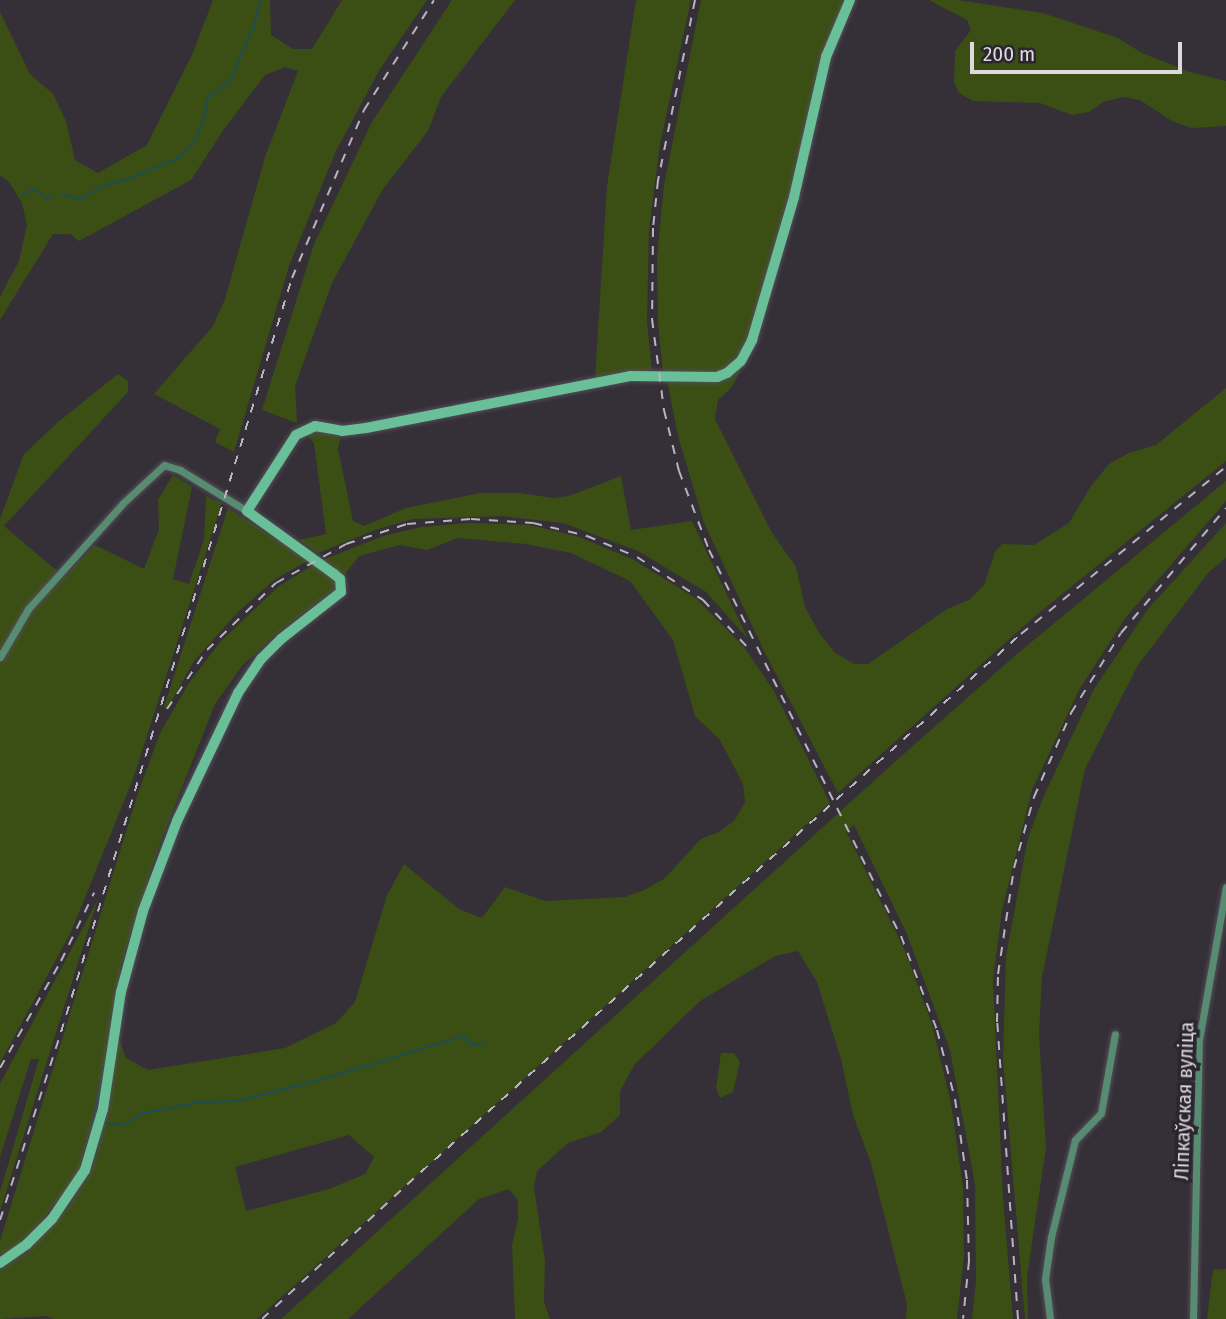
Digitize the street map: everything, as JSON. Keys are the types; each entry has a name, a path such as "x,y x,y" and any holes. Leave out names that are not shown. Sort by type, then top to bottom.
{"street":[{"path":"247,511 296,435 307,428 342,431 366,428 630,376 717,377 727,373 741,361 752,340 794,197 826,57 850,0"},
{"path":"0,657 28,609 123,503 164,465 180,470 214,494 247,511 340,579 341,592 281,639 261,659 237,692 177,821 143,911 121,992 103,1109 85,1170 52,1219 27,1244 0,1263"},
{"name":"Ліпкаўская вуліца","path":"1193,1319 1199,1040 1226,887"},
{"path":"1050,1319 1045,1279 1051,1237 1075,1140 1101,1114 1115,1034"}],"green space":[{"path":"213,0 270,0 271,35 293,49 312,49 342,0 427,0 380,69 336,151 289,266 234,452 215,442 220,429 154,394 213,326 225,299 265,157 298,71 285,67 265,75 224,129 191,180 79,241 70,234 53,234 0,320 0,297 19,261 27,225 22,203 9,182 0,175 0,12 30,74 53,94 66,121 75,160 98,173 147,145 192,55"},
{"path":"452,0 515,0 441,97 428,131 383,189 332,283 295,386 297,423 262,410 314,244 372,122"},
{"path":"636,0 691,0 660,144 649,230 647,321 652,370 595,379 607,186"},
{"path":"701,0 847,0 825,46 789,198 745,346 732,363 719,373 663,372 658,323 657,257 664,185"},
{"path":"929,0 957,0 1043,13 1118,38 1142,53 1190,72 1226,81 1226,126 1192,128 1172,121 1140,100 1123,97 1103,102 1089,112 1072,115 1040,103 973,101 959,93 954,82 955,51 971,30 967,20"},
{"path":"744,364 731,388 718,400 715,419 772,533 796,567 805,607 819,633 835,653 854,664 868,664 947,609 969,600 984,585 995,552 1002,544 1034,545 1069,523 1091,486 1109,464 1129,453 1156,445 1226,388 1226,461 1034,617 838,793 764,651 704,523 678,436 667,380 723,380"},
{"path":"118,374 128,381 128,392 4,526 57,571 46,584 53,588 95,545 144,569 159,529 158,500 173,475 192,487 173,579 189,584 204,540 206,496 222,503 133,779 71,932 0,1063 0,519 24,454 57,423"},
{"path":"320,429 341,434 338,449 353,521 364,526 406,508 480,493 520,493 553,498 569,496 621,476 631,530 692,521 748,639 706,592 638,551 563,523 502,516 413,519 375,530 318,553 299,540 326,534 314,443 305,433"},
{"path":"1226,481 1226,501 1126,617 1079,690 1032,790 1002,910 993,980 1003,1198 1013,1319 972,1319 976,1281 975,1184 950,1050 906,932 854,825 846,831 904,949 932,1024 951,1103 963,1187 964,1256 957,1319 906,1319 907,1304 870,1160 853,1115 841,1059 817,982 798,951 775,956 700,1001 635,1064 620,1091 620,1115 601,1132 568,1143 537,1171 534,1187 545,1261 544,1302 550,1319 515,1319 512,1245 518,1219 518,1200 509,1189 479,1199 348,1319 281,1319 898,759 1017,654"},
{"path":"228,508 309,560 274,580 238,612 194,661 167,709 164,707"},
{"path":"468,523 530,525 579,537 632,559 697,599 744,647 774,691 830,803 257,1319 53,1319 47,1316 0,1319 0,1269 27,1253 71,1203 93,1166 108,1108 118,1037 126,1058 148,1070 285,1048 336,1023 355,1002 387,895 404,864 459,909 482,918 505,887 545,901 625,897 664,879 701,839 719,832 735,820 745,802 743,784 720,740 695,716 673,640 630,581 571,553 526,544 458,538 427,550 400,545 359,556 343,577 323,560 383,536 421,527","holes":["349,1135 374,1157 365,1174 329,1189 246,1211 235,1167"]},
{"path":"1226,523 1226,558 1209,572 1138,665 1085,769 1042,977 1039,1035 1046,1147 1027,1277 1028,1319 1025,1319 1003,1059 1006,956 1028,838 1042,800 1094,689 1148,609"},
{"path":"315,564 336,578 338,587 276,634 242,666 215,704 159,846 121,965 100,1096 77,1177 29,1236 6,1253 0,1254 0,1241 137,796 160,733 189,683 220,642 279,586"},
{"path":"98,899 0,1211 0,1192 39,1059 31,1059 0,1157 0,1084"},
{"path":"721,1053 734,1053 740,1062 733,1092 720,1098 716,1088"},
{"path":"1226,1269 1226,1319 1207,1319 1213,1270"}],"waterway":[{"path":"62,194 80,199 105,185 129,179 178,158 193,144 203,122 208,97 230,81 254,26 260,0"},
{"path":"21,196 33,189 47,198 53,196"},
{"path":"104,1123 123,1125 143,1113 195,1103 242,1100 330,1077 463,1036 472,1045 484,1044"},
{"path":"90,1136 105,1062"}],"railway":[{"path":"0,1220 61,1032 292,278 364,110 434,0"},
{"path":"695,0 658,180 653,228 652,319 664,410 679,471 709,550 901,936 937,1030 955,1099 967,1180 969,1261 963,1319"},
{"path":"262,1319 421,1172 1021,634 1226,467"},
{"path":"1018,1319 997,1022 998,974 1014,868 1034,797 1071,713 1121,633 1226,508"},
{"path":"167,709 207,650 276,583 346,544 407,524 471,519 533,523 587,536 637,557 703,600 751,651"},
{"path":"0,1068 61,961 94,893"}]}
